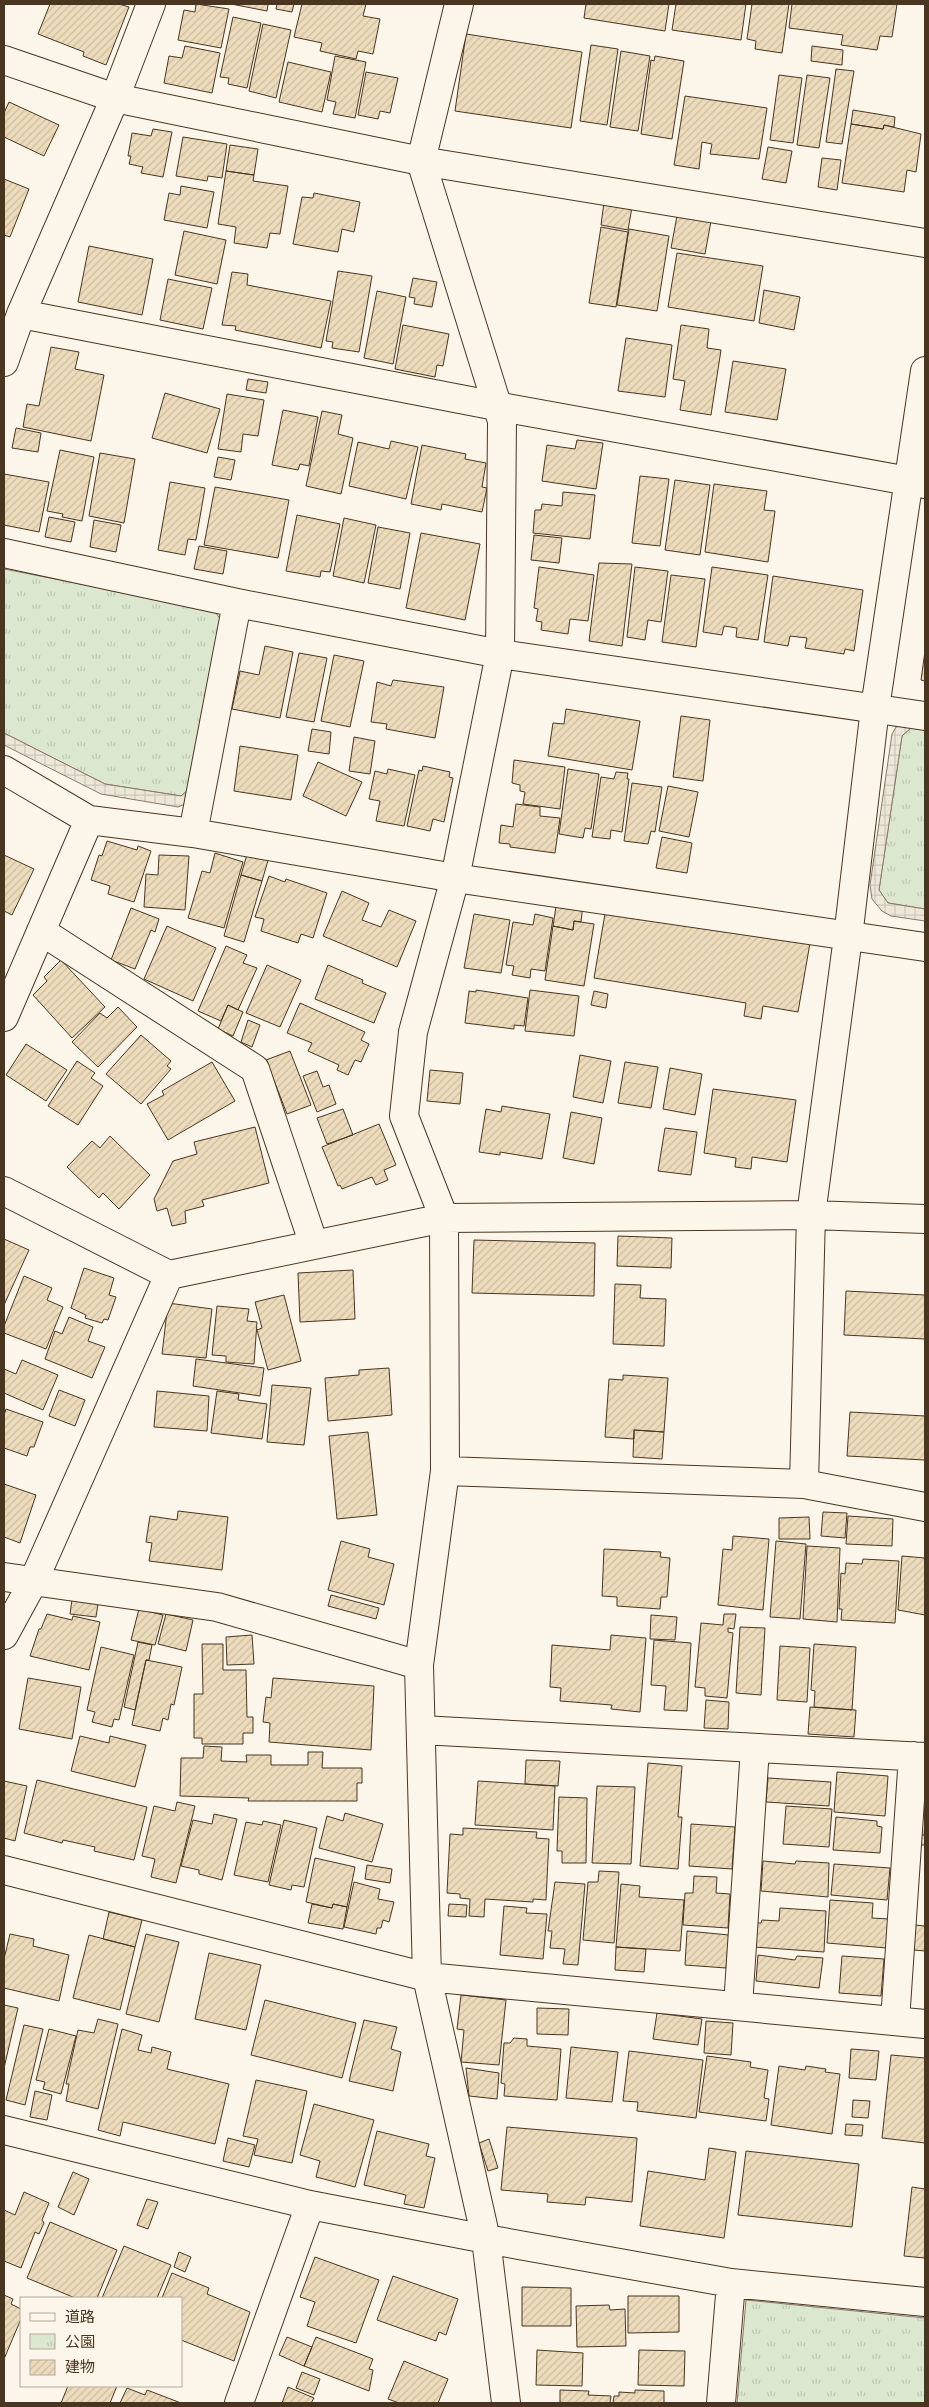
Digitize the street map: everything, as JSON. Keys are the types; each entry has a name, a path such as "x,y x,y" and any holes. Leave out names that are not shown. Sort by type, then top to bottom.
{"street":[{"path":"4,362 21,314 115,98 151,4"},
{"path":"458,4 420,161 502,421 500,654 455,878 413,1032 404,1116 444,1218 445,1471 419,1665 427,1977 486,2239 506,2403"},
{"path":"4,60 115,98 420,161 925,243"},
{"path":"21,314 496,406 917,483"},
{"path":"804,1484 811,1215 848,937 875,708 917,483 925,371"},
{"path":"4,553 237,602 500,654 925,716"},
{"path":"193,833 237,602"},
{"path":"4,770 89,820 193,833 455,878 925,948"},
{"path":"4,1017 89,820"},
{"path":"41,931 255,1069 314,1245"},
{"path":"4,1191 169,1275 444,1218 811,1215 925,1219"},
{"path":"4,1635 34,1580 169,1275"},
{"path":"445,1471 804,1484 925,1507"},
{"path":"4,1577 217,1608 419,1665"},
{"path":"421,1730 919,1756 895,2021"},
{"path":"738,2006 755,1748"},
{"path":"4,1870 427,1977 925,2024"},
{"path":"4,2130 310,2205 486,2239 731,2283 925,2302"},
{"path":"238,2403 310,2205"},
{"path":"721,2403 731,2283"}],"green space":[{"path":"4,569 214,610 224,625 193,786 181,796 105,784 4,733"},
{"path":"913,726 925,728 925,909 888,903 879,890 902,736"},
{"path":"746,2300 925,2318 925,2403 737,2403"}],"shaded area":[{"path":"913,726 902,736 879,890 888,903 925,909 925,921 891,916 882,911 872,899 870,885 892,734 896,727"},
{"path":"4,733 105,784 181,796 193,786 185,804 178,807 101,794 4,745"}],"building":[{"path":"50,4 119,4 129,7 106,65 83,56 84,52 38,34"},
{"path":"196,4 229,9 221,48 178,40 184,10 195,12"},
{"path":"231,4 268,4 267,11"},
{"path":"277,4 294,4 292,12 276,9"},
{"path":"302,4 366,4 363,16 380,19 373,54 358,51 356,59 320,51 322,43 294,37"},
{"path":"586,4 669,4 665,31 584,18"},
{"path":"676,4 746,4 741,40 672,30"},
{"path":"752,4 789,4 782,53 755,49 756,41 747,39"},
{"path":"792,4 897,4 892,37 880,36 877,50 841,45 843,35 789,28"},
{"path":"233,17 261,23 247,88 228,84 229,78 220,77"},
{"path":"263,24 291,30 276,98 249,91"},
{"path":"466,34 582,52 571,128 455,111"},
{"path":"591,45 618,49 607,125 580,121"},
{"path":"185,46 220,53 212,93 164,83 169,56 182,58"},
{"path":"812,46 843,50 842,65 811,61"},
{"path":"621,51 650,56 638,131 610,127"},
{"path":"335,56 366,62 355,118 333,114 336,102 327,100"},
{"path":"655,56 684,61 672,139 641,134 651,60 654,61"},
{"path":"288,62 331,72 322,112 279,102"},
{"path":"836,69 854,71 842,144 826,142"},
{"path":"366,72 398,78 390,113 380,111 378,119 358,115"},
{"path":"779,75 802,78 793,143 770,140"},
{"path":"807,75 830,78 819,148 797,145"},
{"path":"685,96 767,108 759,159 710,154 712,144 702,142 699,169 674,165"},
{"path":"9,102 59,125 44,156 4,137 4,113"},
{"path":"853,110 895,117 894,127 884,125 883,129 851,124"},
{"path":"851,124 883,129 884,125 921,134 916,172 907,170 904,192 842,183"},
{"path":"153,129 172,132 163,177 141,173 143,167 129,164 131,156 128,156 132,133 151,136"},
{"path":"183,137 227,144 222,178 208,176 207,181 176,176"},
{"path":"230,145 258,149 254,175 226,171"},
{"path":"768,147 792,151 786,183 762,179"},
{"path":"822,158 841,160 837,190 818,187"},
{"path":"226,171 254,175 253,181 288,186 280,234 270,233 267,248 234,243 236,227 218,224"},
{"path":"4,179 29,189 10,237 4,235"},
{"path":"181,186 214,192 207,228 164,220 169,193 180,195"},
{"path":"314,193 360,202 354,232 342,229 338,252 293,244 302,197 313,198"},
{"path":"604,202 632,207 628,230 601,225"},
{"path":"677,216 711,221 705,254 671,248"},
{"path":"601,227 628,232 616,307 589,303"},
{"path":"629,229 669,236 657,311 617,305"},
{"path":"184,231 226,240 217,284 175,275"},
{"path":"89,246 153,259 142,315 78,302"},
{"path":"677,253 763,266 754,321 668,307"},
{"path":"338,271 372,276 359,352 332,348 333,342 326,341"},
{"path":"232,272 248,274 247,285 331,301 321,348 235,330 236,326 222,325"},
{"path":"413,278 437,282 432,307 414,304 415,298 409,297"},
{"path":"168,279 212,288 203,329 160,320"},
{"path":"764,290 800,297 794,330 759,323"},
{"path":"377,291 406,297 393,364 364,358"},
{"path":"403,325 449,334 443,366 437,365 435,377 395,369"},
{"path":"681,325 709,329 707,348 721,350 711,415 680,410 685,381 673,379"},
{"path":"626,338 672,345 665,397 618,391"},
{"path":"51,347 79,352 75,369 104,375 91,441 23,427 27,404 39,406"},
{"path":"733,361 786,369 777,420 725,412"},
{"path":"248,379 268,382 266,393 246,390"},
{"path":"165,393 220,409 207,453 152,438"},
{"path":"227,394 264,400 258,436 243,434 241,452 218,449"},
{"path":"283,410 318,417 309,466 300,464 298,470 272,465"},
{"path":"322,411 342,415 338,434 353,438 341,494 306,486"},
{"path":"16,428 41,433 38,452 12,448"},
{"path":"577,440 603,443 596,489 542,481 547,445 575,449"},
{"path":"391,441 418,447 406,499 349,486 358,442 389,449"},
{"path":"422,445 466,454 465,459 486,463 482,487 487,488 482,512 442,504 441,510 411,504"},
{"path":"60,450 94,457 82,521 62,517 63,514 47,511"},
{"path":"100,453 135,459 124,523 89,516"},
{"path":"218,457 235,460 231,480 214,477"},
{"path":"4,474 49,482 39,532 4,525"},
{"path":"640,476 669,479 660,546 632,543"},
{"path":"675,480 710,485 700,555 665,550"},
{"path":"170,482 205,488 196,540 188,539 185,555 158,550"},
{"path":"714,484 767,491 764,510 775,511 768,562 705,552"},
{"path":"215,487 289,500 278,558 204,545"},
{"path":"563,492 595,495 590,539 533,533 535,510 541,510 542,504 562,506"},
{"path":"297,515 340,524 330,572 321,571 320,577 286,571"},
{"path":"49,517 75,522 71,542 45,537"},
{"path":"344,518 376,525 364,583 333,576"},
{"path":"94,520 121,525 116,552 90,547"},
{"path":"378,527 410,533 400,589 368,583"},
{"path":"421,533 480,544 465,620 406,608"},
{"path":"534,535 562,538 559,563 531,560"},
{"path":"199,546 227,551 223,574 194,569"},
{"path":"599,563 632,564 622,646 589,641"},
{"path":"539,567 594,575 588,621 570,619 568,634 541,630 542,622 536,621 538,609 534,608"},
{"path":"635,567 668,571 661,622 648,620 645,640 627,637"},
{"path":"712,567 768,575 758,640 736,637 737,628 724,626 722,635 703,632"},
{"path":"671,575 705,579 696,647 662,642"},
{"path":"773,576 863,590 854,651 845,649 844,654 805,648 807,638 790,636 788,646 764,642"},
{"path":"265,646 293,652 280,718 232,709 240,671 259,675"},
{"path":"925,651 925,681 921,680"},
{"path":"299,653 327,658 314,722 286,717"},
{"path":"334,655 364,661 350,727 321,721"},
{"path":"393,680 444,687 435,738 386,729 387,724 371,722 377,682 391,686"},
{"path":"566,709 640,721 632,770 548,756 553,723 564,724"},
{"path":"681,716 710,720 703,781 673,777"},
{"path":"312,729 331,732 329,754 308,751"},
{"path":"354,737 375,741 370,774 349,771"},
{"path":"240,746 298,755 291,800 234,791"},
{"path":"514,760 565,767 560,809 523,804 525,792 520,791 520,785 512,783"},
{"path":"318,762 362,782 346,816 303,796"},
{"path":"423,766 450,772 449,777 453,778 444,822 433,819 430,831 407,826 419,770 422,771"},
{"path":"388,769 415,775 404,826 376,821 380,801 369,799 375,771 387,774"},
{"path":"568,769 599,774 591,829 585,828 583,838 559,834"},
{"path":"616,772 628,773 627,779 629,779 622,832 611,830 610,839 592,837 601,777 614,779"},
{"path":"632,783 662,787 655,832 651,831 648,844 624,841"},
{"path":"668,786 698,792 689,837 659,831"},
{"path":"516,804 540,807 540,816 560,818 555,853 510,847 510,844 499,843 501,825 513,827"},
{"path":"662,837 692,843 687,873 656,868"},
{"path":"107,841 137,850 138,846 151,851 134,902 108,894 110,886 91,880 99,855 102,856"},
{"path":"248,851 269,857 262,881 241,875"},
{"path":"215,853 243,862 224,928 188,918 202,871 210,873"},
{"path":"4,855 34,869 12,915 4,911"},
{"path":"159,855 189,856 185,910 144,907 146,874 158,875"},
{"path":"241,875 262,881 244,942 224,936"},
{"path":"269,876 285,882 286,879 327,893 313,938 301,934 298,943 261,931 264,919 255,917"},
{"path":"342,891 369,903 362,920 381,927 389,910 416,921 397,967 323,936"},
{"path":"557,900 583,904 581,922 574,921 573,930 553,926"},
{"path":"131,908 159,919 155,932 151,930 135,969 111,960"},
{"path":"606,908 810,943 798,1012 763,1006 761,1019 744,1016 746,1003 594,978"},
{"path":"474,914 510,920 501,973 464,968"},
{"path":"535,914 553,918 545,971 531,969 530,978 512,975 514,966 506,965 513,922 533,925"},
{"path":"574,921 594,924 584,986 545,980 553,926 573,930"},
{"path":"167,926 216,948 193,1001 144,979"},
{"path":"226,946 247,955 243,963 257,968 238,1010 228,1005 221,1021 198,1011"},
{"path":"61,960 105,1007 72,1038 33,995 47,981 44,977"},
{"path":"267,965 301,980 280,1027 246,1013"},
{"path":"328,965 363,980 362,983 386,993 374,1023 315,999"},
{"path":"476,990 528,998 524,1026 514,1025 514,1029 465,1023 469,991 476,992"},
{"path":"530,990 579,996 574,1036 525,1031"},
{"path":"594,991 608,994 606,1008 591,1005"},
{"path":"300,1003 365,1032 361,1040 369,1044 361,1062 355,1060 348,1075 337,1070 339,1065 308,1051 312,1043 287,1033"},
{"path":"228,1005 243,1012 233,1036 218,1029"},
{"path":"118,1007 137,1027 98,1067 72,1042 100,1013 107,1018"},
{"path":"248,1020 260,1025 252,1047 241,1042"},
{"path":"141,1035 171,1061 167,1066 171,1069 141,1104 106,1074"},
{"path":"26,1044 67,1070 46,1101 6,1075"},
{"path":"290,1051 311,1105 287,1114 266,1060"},
{"path":"580,1055 611,1061 603,1103 573,1097"},
{"path":"77,1061 95,1073 91,1078 103,1086 78,1125 48,1106"},
{"path":"212,1062 235,1101 168,1140 147,1104 164,1095 162,1091"},
{"path":"625,1062 658,1067 651,1108 618,1103"},
{"path":"670,1068 702,1074 695,1115 663,1109"},
{"path":"430,1070 463,1073 460,1104 427,1101"},
{"path":"317,1071 323,1087 329,1085 336,1104 317,1112 303,1076"},
{"path":"713,1089 796,1100 787,1162 752,1157 751,1169 735,1167 736,1158 704,1153"},
{"path":"502,1106 550,1114 542,1159 500,1152 500,1155 479,1152 486,1109 501,1112"},
{"path":"343,1109 353,1135 327,1144 317,1118"},
{"path":"571,1112 602,1118 594,1164 563,1158"},
{"path":"379,1124 396,1165 384,1170 388,1180 376,1185 372,1177 342,1189 340,1185 338,1186 322,1147"},
{"path":"255,1127 269,1183 202,1200 204,1206 185,1211 186,1223 172,1226 167,1208 157,1211 154,1199 173,1161 197,1154 194,1142"},
{"path":"665,1128 697,1132 691,1175 658,1171"},
{"path":"110,1136 150,1175 119,1209 103,1193 99,1198 67,1167 92,1141 100,1148"},
{"path":"618,1236 672,1238 671,1268 617,1266"},
{"path":"4,1239 29,1250 4,1305"},
{"path":"474,1240 595,1243 594,1296 472,1293"},
{"path":"84,1268 114,1278 109,1295 116,1297 108,1320 104,1319 102,1323 85,1318 86,1315 71,1308"},
{"path":"353,1270 355,1319 300,1322 298,1273"},
{"path":"24,1276 52,1288 47,1300 63,1307 46,1349 4,1333 4,1326"},
{"path":"615,1284 641,1285 640,1298 666,1299 664,1346 613,1344"},
{"path":"846,1291 925,1295 925,1339 844,1335"},
{"path":"284,1295 301,1361 268,1370 257,1330 262,1328 255,1302"},
{"path":"168,1303 212,1309 206,1358 162,1354"},
{"path":"217,1306 249,1309 247,1321 257,1322 254,1364 226,1362 226,1356 212,1355"},
{"path":"69,1317 93,1327 88,1341 105,1347 92,1378 45,1359 55,1331 62,1334"},
{"path":"196,1359 264,1368 260,1396 193,1386"},
{"path":"22,1360 58,1375 43,1410 4,1393 4,1369 16,1374"},
{"path":"389,1368 392,1415 328,1421 325,1378 359,1375 359,1370"},
{"path":"623,1375 668,1378 664,1432 634,1430 634,1439 605,1437 609,1379 623,1380"},
{"path":"272,1385 311,1388 304,1445 267,1442"},
{"path":"59,1390 85,1400 75,1426 49,1416"},
{"path":"157,1391 209,1396 207,1431 154,1427"},
{"path":"217,1391 239,1394 238,1400 267,1404 262,1439 211,1433"},
{"path":"6,1409 43,1422 34,1447 30,1447 27,1456 4,1448 4,1415"},
{"path":"850,1412 925,1416 925,1460 847,1456"},
{"path":"634,1430 664,1432 662,1459 633,1457"},
{"path":"368,1432 377,1515 337,1519 329,1436"},
{"path":"4,1484 36,1495 20,1543 4,1537"},
{"path":"178,1511 228,1517 222,1570 149,1561 152,1543 146,1542 150,1516 177,1520"},
{"path":"823,1512 847,1513 845,1538 821,1536"},
{"path":"848,1516 893,1519 892,1546 846,1544"},
{"path":"809,1517 810,1539 779,1539 779,1518"},
{"path":"733,1536 769,1539 763,1610 718,1605 723,1549 732,1550"},
{"path":"341,1541 370,1549 368,1557 394,1564 384,1605 328,1590"},
{"path":"776,1541 806,1544 800,1619 770,1617"},
{"path":"807,1546 840,1548 837,1622 803,1619"},
{"path":"604,1549 661,1552 660,1557 670,1558 667,1597 661,1597 660,1609 617,1606 617,1597 602,1596"},
{"path":"902,1556 925,1558 925,1615 898,1610"},
{"path":"863,1559 899,1561 895,1623 841,1620 842,1609 839,1609 841,1573 845,1574 846,1563 862,1564"},
{"path":"331,1595 379,1608 376,1619 328,1606"},
{"path":"72,1600 98,1604 96,1617 70,1614"},
{"path":"139,1609 163,1615 155,1645 131,1640"},
{"path":"47,1614 72,1620 73,1616 100,1622 89,1670 30,1656 39,1629 41,1629"},
{"path":"166,1614 193,1620 186,1651 158,1644"},
{"path":"724,1614 736,1614 734,1629 728,1628 728,1632 733,1633 727,1698 705,1696 705,1688 695,1687 701,1623 723,1625"},
{"path":"651,1615 677,1617 675,1640 650,1639"},
{"path":"740,1627 765,1628 761,1695 736,1693"},
{"path":"252,1635 254,1664 227,1665 226,1637"},
{"path":"611,1635 646,1638 640,1712 611,1709 612,1705 560,1701 561,1688 550,1687 552,1645 610,1650"},
{"path":"654,1640 691,1643 687,1711 664,1710 666,1686 651,1685"},
{"path":"138,1642 152,1645 149,1660 146,1660 135,1710 124,1707"},
{"path":"202,1644 223,1644 223,1670 246,1670 247,1717 253,1717 253,1733 243,1733 243,1744 202,1744 202,1738 194,1738 194,1694 203,1694"},
{"path":"814,1644 856,1647 852,1710 814,1707 815,1691 811,1690"},
{"path":"780,1646 810,1648 807,1702 777,1700"},
{"path":"101,1647 134,1655 119,1720 114,1719 112,1727 92,1722 95,1712 87,1710"},
{"path":"146,1660 182,1667 174,1705 171,1704 168,1720 163,1718 160,1731 132,1725"},
{"path":"28,1678 81,1687 72,1739 19,1729"},
{"path":"273,1678 374,1686 371,1750 269,1742 270,1723 263,1722 266,1697 271,1698"},
{"path":"706,1700 729,1702 728,1729 704,1728"},
{"path":"810,1707 856,1710 854,1737 808,1734"},
{"path":"80,1736 109,1743 110,1736 146,1745 135,1787 71,1771"},
{"path":"204,1746 222,1747 221,1761 247,1762 246,1755 271,1755 271,1765 308,1765 308,1752 323,1752 322,1768 362,1768 362,1783 357,1783 357,1801 248,1801 249,1798 180,1796 181,1758 203,1758"},
{"path":"526,1760 560,1761 558,1786 525,1784"},
{"path":"648,1763 682,1766 678,1817 682,1817 678,1869 640,1866"},
{"path":"837,1772 888,1776 885,1816 834,1812"},
{"path":"768,1778 831,1782 829,1806 766,1802"},
{"path":"37,1780 147,1807 134,1860 94,1851 95,1847 63,1840 62,1843 24,1833"},
{"path":"4,1781 27,1786 15,1841 4,1838"},
{"path":"478,1781 555,1786 553,1830 475,1825"},
{"path":"597,1786 635,1787 631,1864 592,1863"},
{"path":"559,1797 587,1798 586,1863 562,1863 562,1851 557,1851"},
{"path":"177,1802 195,1806 176,1883 151,1877 155,1859 142,1856 154,1806 175,1811"},
{"path":"786,1806 832,1809 829,1847 783,1844"},
{"path":"345,1813 383,1824 372,1862 319,1848 327,1816 343,1821"},
{"path":"214,1814 237,1819 222,1880 199,1874 199,1870 181,1866 193,1820 212,1824"},
{"path":"836,1817 877,1821 877,1826 882,1827 880,1853 833,1850"},
{"path":"925,1818 925,1845 921,1845 921,1835 924,1835"},
{"path":"284,1820 317,1828 304,1887 292,1885 291,1890 269,1885"},
{"path":"263,1821 281,1825 268,1882 234,1875 246,1822 262,1825"},
{"path":"691,1824 735,1827 732,1869 689,1866"},
{"path":"463,1828 537,1832 536,1838 549,1839 546,1900 533,1899 533,1902 485,1899 484,1917 469,1916 470,1899 460,1898 460,1894 447,1893 450,1834 463,1835"},
{"path":"315,1858 355,1867 347,1907 333,1904 332,1908 306,1902"},
{"path":"763,1861 795,1864 796,1861 829,1863 828,1897 761,1891"},
{"path":"834,1864 890,1868 887,1900 831,1895"},
{"path":"367,1865 392,1869 390,1883 365,1879"},
{"path":"599,1871 619,1872 614,1943 583,1940 588,1882 598,1882"},
{"path":"694,1876 717,1877 716,1893 730,1894 728,1928 683,1925 685,1893 693,1893"},
{"path":"354,1882 380,1889 378,1899 394,1902 389,1922 383,1920 381,1928 377,1928 376,1934 344,1927"},
{"path":"555,1882 585,1884 578,1965 563,1964 565,1949 550,1948 552,1931 548,1931"},
{"path":"621,1884 640,1886 639,1897 684,1900 680,1951 616,1947"},
{"path":"830,1900 873,1903 872,1918 889,1919 887,1948 827,1943"},
{"path":"312,1904 332,1908 333,1904 347,1907 343,1929 308,1923"},
{"path":"449,1904 467,1905 466,1917 448,1916"},
{"path":"504,1906 527,1908 526,1913 547,1914 543,1959 500,1955"},
{"path":"780,1908 826,1911 824,1952 754,1947 756,1923 761,1923 762,1920 779,1921"},
{"path":"109,1912 142,1920 135,1947 103,1939"},
{"path":"915,1925 925,1926 925,1951 914,1950"},
{"path":"687,1931 729,1935 726,1968 685,1965"},
{"path":"10,1934 34,1939 33,1946 69,1955 59,2001 4,1988 4,1959"},
{"path":"146,1934 179,1942 159,2022 126,2014"},
{"path":"89,1935 135,1947 120,2010 73,1998"},
{"path":"616,1947 646,1949 644,1972 615,1970"},
{"path":"209,1953 261,1965 246,2030 195,2019"},
{"path":"758,1955 795,1960 797,1956 823,1958 819,1988 756,1981"},
{"path":"842,1956 884,1959 881,1996 839,1993"},
{"path":"461,1995 506,2000 499,2065 461,2062 464,2030 457,2029"},
{"path":"265,2000 356,2023 342,2078 251,2055"},
{"path":"4,2005 18,2008 4,2068"},
{"path":"537,2008 569,2009 568,2035 537,2034"},
{"path":"657,2013 702,2019 698,2045 653,2039"},
{"path":"98,2019 118,2024 98,2109 66,2101 69,2084 66,2084 78,2030 94,2033"},
{"path":"364,2020 397,2027 391,2049 401,2052 393,2091 349,2081"},
{"path":"706,2021 733,2023 731,2055 704,2053"},
{"path":"24,2025 43,2029 25,2105 6,2100"},
{"path":"49,2029 76,2036 61,2094 43,2089 45,2082 36,2080"},
{"path":"122,2029 142,2035 138,2050 151,2053 152,2047 171,2052 167,2069 229,2084 215,2144 123,2122 120,2136 98,2130"},
{"path":"514,2038 527,2039 527,2046 561,2049 557,2100 504,2096 505,2084 501,2083 504,2043 510,2043"},
{"path":"571,2047 618,2052 612,2102 566,2098"},
{"path":"851,2049 879,2051 876,2080 849,2078"},
{"path":"629,2051 703,2060 696,2118 637,2111 638,2102 623,2101"},
{"path":"891,2055 925,2058 925,2143 882,2138"},
{"path":"707,2056 751,2062 750,2067 768,2070 764,2098 769,2099 766,2121 699,2112"},
{"path":"779,2066 805,2070 806,2066 826,2069 825,2072 840,2074 832,2134 771,2125"},
{"path":"466,2068 499,2073 497,2099 469,2096"},
{"path":"256,2080 307,2091 292,2163 254,2155 258,2139 243,2136"},
{"path":"35,2091 52,2095 47,2120 30,2117"},
{"path":"853,2100 870,2101 868,2118 852,2117"},
{"path":"314,2104 374,2120 355,2187 316,2177 320,2161 300,2155"},
{"path":"846,2124 863,2125 862,2136 845,2135"},
{"path":"507,2127 637,2138 632,2202 586,2197 585,2205 547,2202 548,2194 501,2190"},
{"path":"377,2131 429,2144 426,2156 435,2158 424,2208 404,2204 406,2195 364,2185"},
{"path":"228,2138 255,2145 249,2167 223,2161"},
{"path":"489,2139 498,2168 488,2171 479,2143"},
{"path":"709,2148 736,2152 724,2238 640,2226 648,2171 705,2180"},
{"path":"746,2151 859,2164 852,2227 738,2215"},
{"path":"73,2172 89,2179 74,2215 58,2207"},
{"path":"912,2187 925,2189 925,2258 904,2256"},
{"path":"24,2192 49,2203 42,2220 44,2223 39,2234 35,2232 21,2268 4,2261 4,2210 15,2215"},
{"path":"147,2199 158,2202 148,2229 137,2225"},
{"path":"50,2222 117,2250 97,2297 73,2297 27,2278"},
{"path":"124,2246 171,2265 157,2297 102,2297"},
{"path":"179,2252 191,2257 185,2272 174,2267"},
{"path":"315,2257 379,2280 356,2343 307,2326 315,2302 300,2297"},
{"path":"172,2273 209,2288 207,2294 250,2312 234,2361 182,2340 182,2297 162,2297"},
{"path":"393,2276 458,2299 446,2335 439,2332 436,2341 377,2320"},
{"path":"522,2287 571,2288 571,2326 522,2326"},
{"path":"4,2295 13,2299 11,2304 20,2308 20,2321 4,2359"},
{"path":"628,2296 679,2296 679,2332 628,2333"},
{"path":"609,2305 610,2310 625,2309 626,2346 577,2347 576,2306"},
{"path":"287,2337 312,2347 304,2366 279,2355"},
{"path":"316,2337 373,2359 369,2369 373,2370 369,2391 304,2366"},
{"path":"537,2350 583,2353 582,2386 536,2385"},
{"path":"639,2350 685,2351 684,2386 638,2385"},
{"path":"404,2361 448,2379 438,2403 399,2403 388,2399"},
{"path":"302,2372 320,2379 314,2395 296,2388"},
{"path":"68,2387 117,2387 110,2403 61,2403"},
{"path":"288,2387 314,2398 311,2403 282,2403"},
{"path":"127,2388 145,2395 147,2390 181,2403 120,2403"},
{"path":"560,2390 589,2391 588,2395 611,2396 610,2403 560,2403"},
{"path":"635,2390 664,2391 664,2403 613,2403 614,2396 619,2396 619,2392 635,2393"}]}
